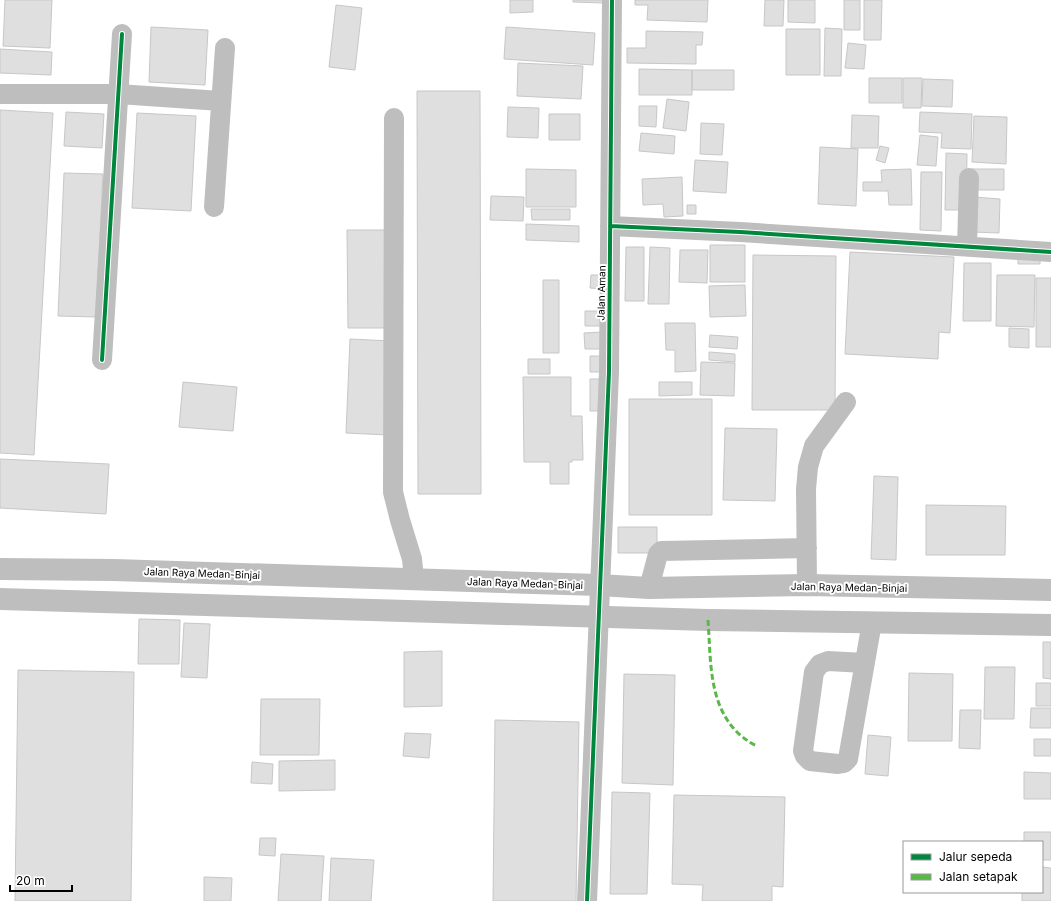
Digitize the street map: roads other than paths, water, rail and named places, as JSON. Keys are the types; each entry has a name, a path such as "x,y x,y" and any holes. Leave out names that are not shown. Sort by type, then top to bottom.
{"highway":[{"name":"Jalan Raya Medan-Binjai","path":"0,569 114,570 599,585 650,588 807,586 1051,590"},
{"path":"112,602 114,570"},
{"path":"0,599 708,620 1051,625"}],"street":[{"name":"Jalan Aman","path":"587,901 609,372 612,0"},
{"path":"102,360 122,34"},
{"path":"214,207 225,48"},
{"path":"0,94 118,94 221,101"},
{"path":"394,118 393,492 412,558 414,579"},
{"path":"967,246 969,178"},
{"path":"610,226 740,232 1051,252"},
{"path":"807,586 806,489 808,467 814,446 846,402"},
{"path":"650,588 658,554 661,551 807,548"},
{"path":"864,664 828,661 820,664 814,672 804,751 805,756 810,761 838,764 844,763 848,758 872,622"}]}
